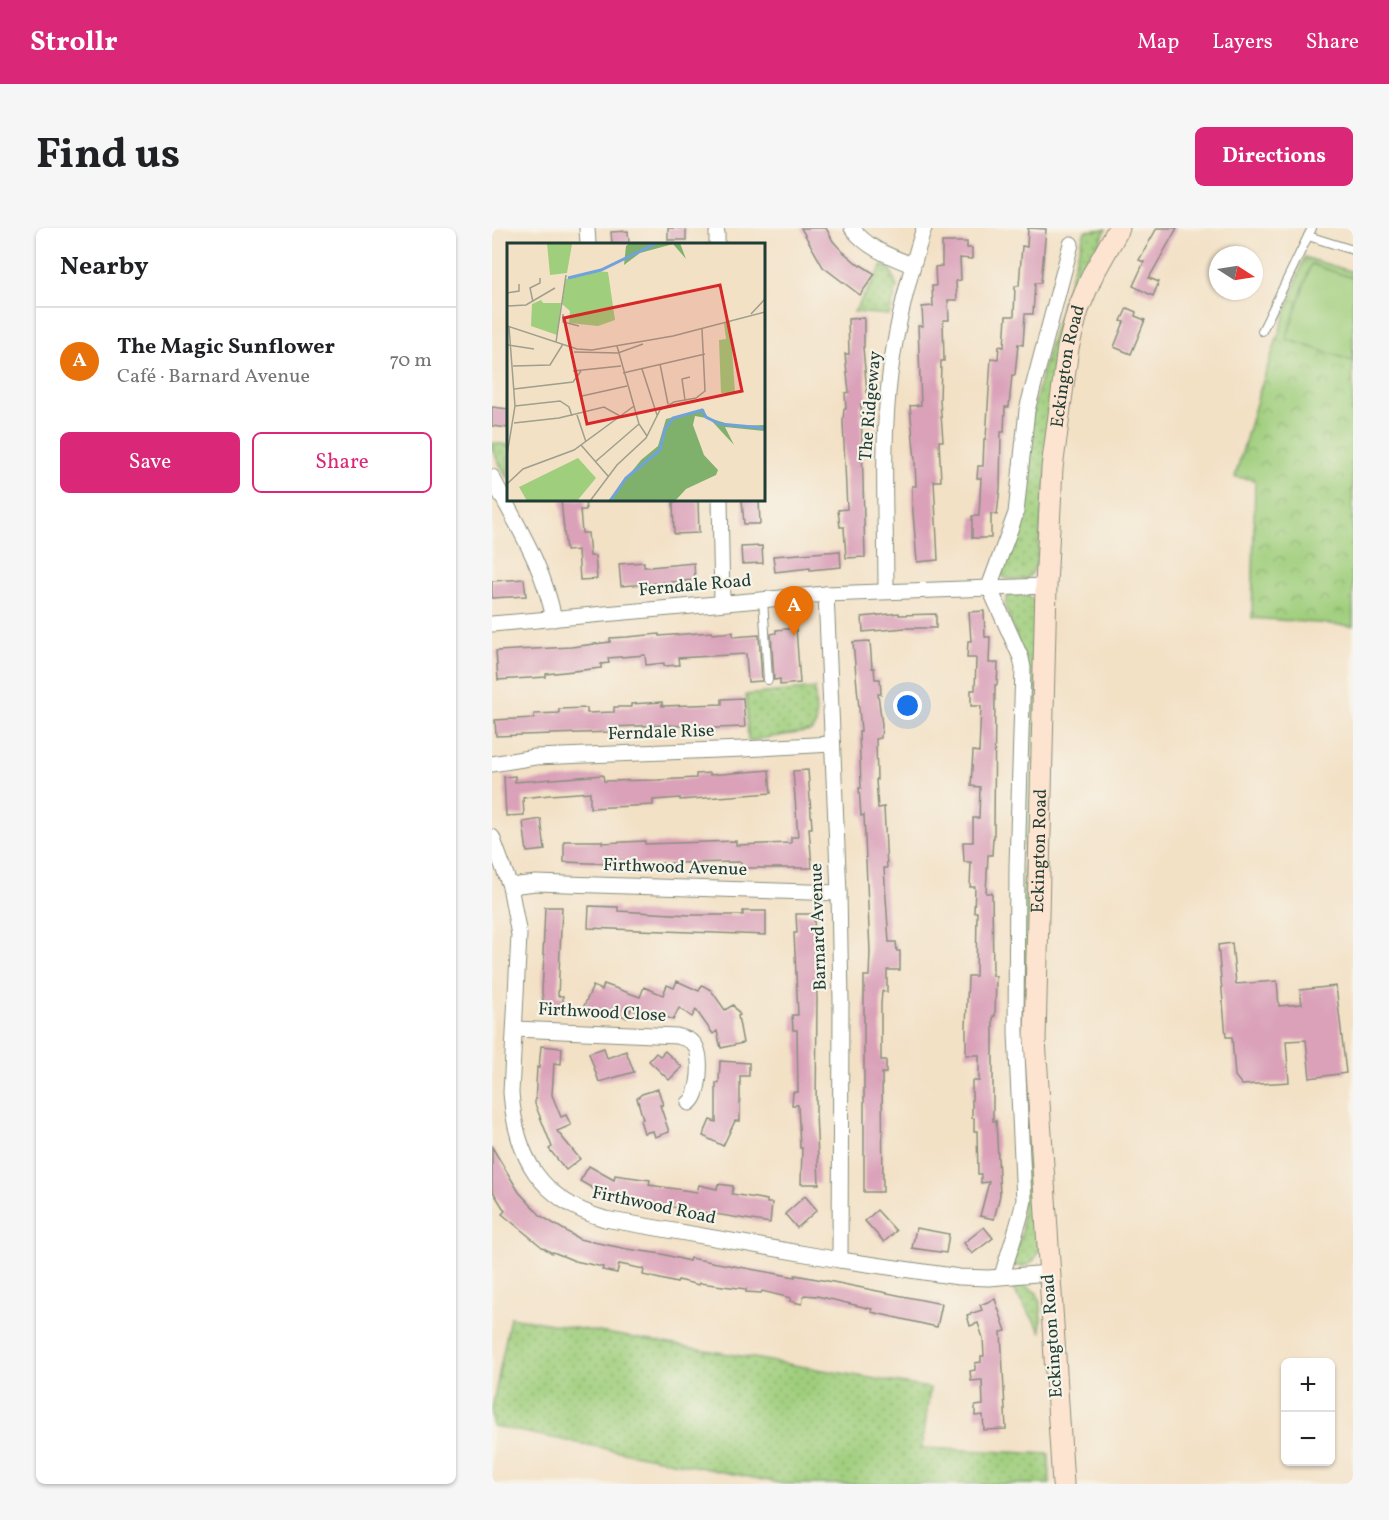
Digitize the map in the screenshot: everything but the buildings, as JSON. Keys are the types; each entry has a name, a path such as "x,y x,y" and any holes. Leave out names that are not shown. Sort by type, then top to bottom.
{"main road":[{"name":"Eckington Road","path":"1063,1484 1035,1039 1046,586 1052,468 1068,348 1078,310 1092,276 1119,228"}],"street":[{"path":"587,228 588,243"},
{"path":"852,228 875,250 912,266"},
{"name":"The Ridgeway","path":"886,591 885,455 888,402 895,343 912,266 924,228"},
{"name":"Eckington Road","path":"1002,1275 1019,1224 1024,1200 1016,1033 1017,866 1023,668 1021,658 989,587 1016,513 1027,410 1071,244"},
{"path":"492,477 506,498"},
{"path":"507,501 541,571 549,593 554,619"},
{"path":"720,501 722,602"},
{"name":"Ferndale Road","path":"492,624 826,594 1046,586"},
{"name":"Barnard Avenue","path":"826,594 839,893 840,1260"},
{"name":"Ferndale Rise","path":"492,764 535,757 832,744"},
{"name":"Firthwood Road","path":"492,837 510,886 519,935 511,1093 516,1133 531,1166 552,1192 567,1204 605,1219 840,1260 959,1278 1049,1273"},
{"name":"Firthwood Avenue","path":"510,886 536,883 839,893"},
{"name":"Firthwood Close","path":"515,1029 677,1036 687,1039 694,1044 699,1059 697,1091 695,1098 689,1103"}],"lane":[{"path":"1262,331 1310,232 1353,250"},
{"path":"763,599 768,680"}],"green space":[{"path":"1106,229 1063,325 1037,562 1033,572 1026,579 1005,578 1000,573 1020,521 1030,426 1055,327 1085,231"},
{"path":"1304,257 1353,272 1353,626 1252,618 1255,480 1235,477 1259,393"},
{"path":"1311,264 1353,278 1353,361 1286,339"},
{"path":"883,265 891,270 897,288 889,315 854,312"},
{"path":"492,443 507,445 507,477 506,476 492,449"},
{"path":"1014,593 1026,595 1037,603 1039,1250 1033,1261 1023,1266 1014,1265 1012,1261 1022,1233 1020,1020 1028,670 1005,606 1007,597"},
{"path":"815,688 816,724 811,731 748,741 746,695"},
{"path":"1010,1285 1029,1288 1037,1293 1041,1306 1041,1331"},
{"path":"510,1317 930,1388 922,1448 1049,1454 1050,1484 784,1484 492,1426 492,1409"}],"place":[{"name":"The Magic Sunflower","path":"794,636"}]}
